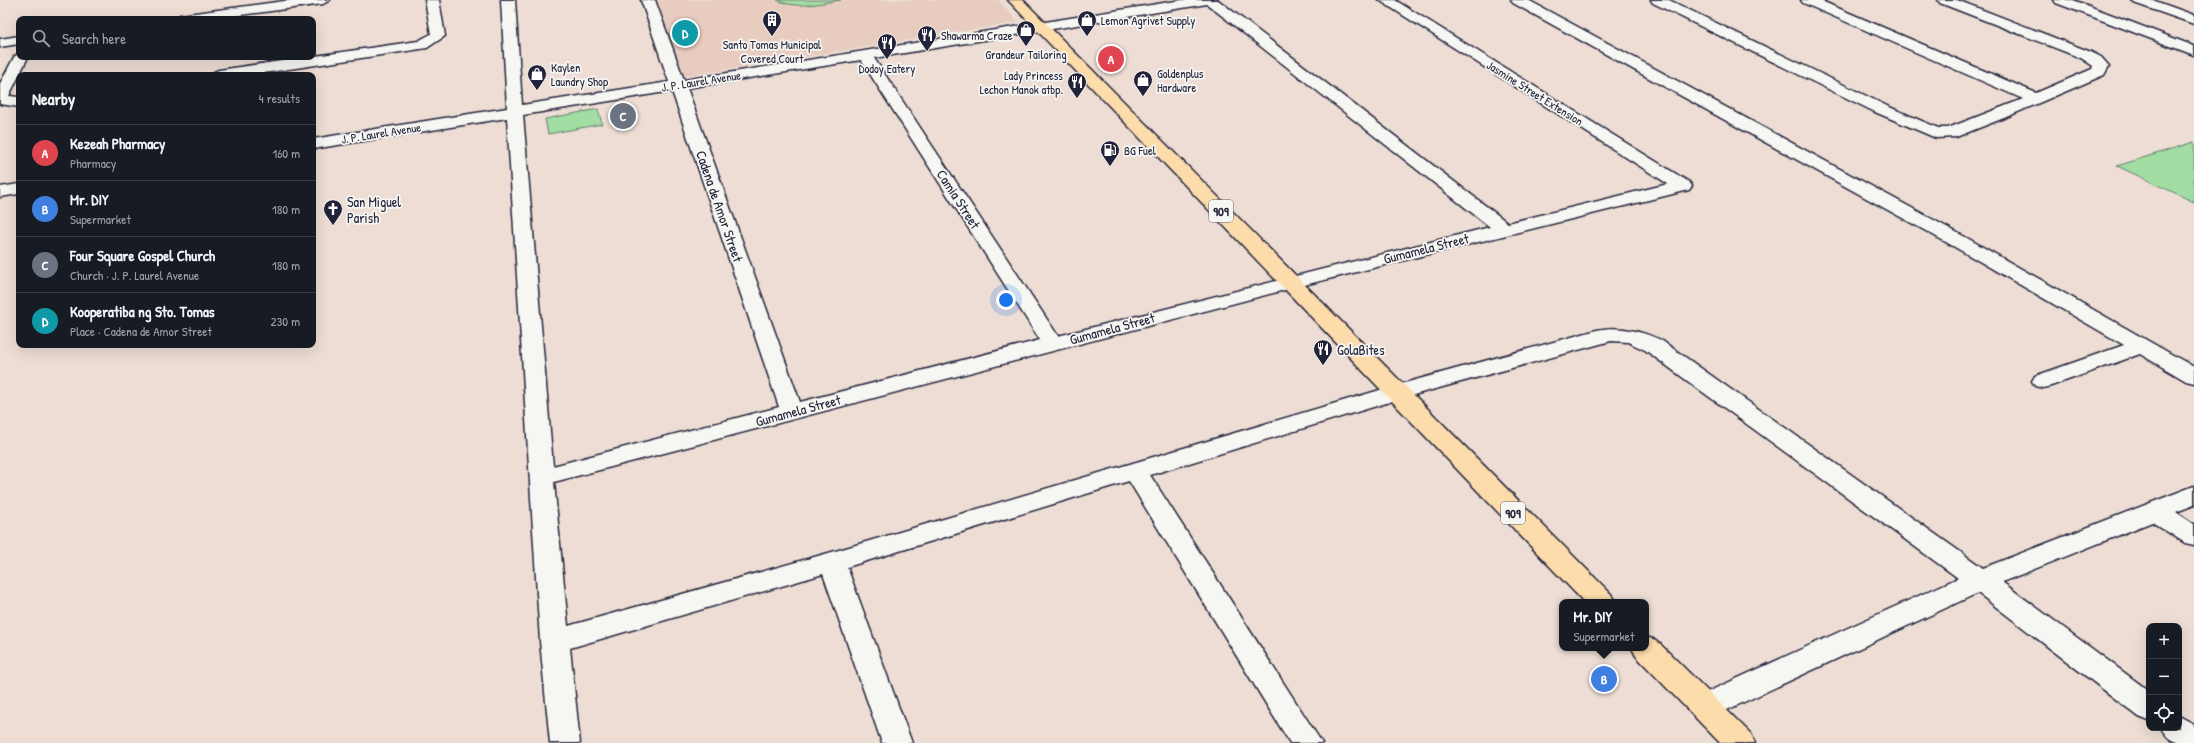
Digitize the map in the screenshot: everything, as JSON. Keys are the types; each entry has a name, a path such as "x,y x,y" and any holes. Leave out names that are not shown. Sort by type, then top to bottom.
{"main road":[{"name":"909","path":"1015,0 1598,599"},
{"path":"1649,651 1740,743"}],"street":[{"path":"203,16 323,0"},
{"path":"259,72 313,68 430,42 438,36 432,0"},
{"path":"508,0 514,111 554,641 565,743"},
{"name":"Cadena de Amor Street","path":"648,0 792,412"},
{"name":"J. P. Laurel Avenue","path":"316,144 1207,0"},
{"path":"1210,0 1504,229"},
{"name":"Jasmine Street Extension","path":"1386,0 1683,186"},
{"path":"1518,0 1960,242 2194,376"},
{"path":"1658,0 1930,132 1950,133 1998,115 2034,98 2099,72 2101,66 2096,60 2070,48 1944,0"},
{"path":"1808,0 2034,98"},
{"path":"2061,0 2191,48"},
{"path":"2139,0 2194,20"},
{"path":"0,43 16,40"},
{"name":"Camia Street","path":"865,55 1052,344"},
{"path":"16,102 6,102 2,100 1,97 20,60"},
{"name":"Gumamela Street","path":"542,477 1290,282 1683,186"},
{"path":"0,192 16,189"},
{"path":"554,641 832,562 1398,392 1604,335 1621,334 1653,345 1980,580 2146,706"},
{"path":"2043,381 2142,346"},
{"path":"1135,471 1307,743"},
{"path":"1704,706 1980,580 2194,495"},
{"path":"2155,511 2194,536"},
{"path":"832,562 897,743"},
{"path":"2180,731 2194,742"}],"shaded area":[{"path":"656,0 998,0 1018,22 681,77"}],"green space":[{"path":"777,0 841,0 809,5 792,5"},
{"path":"598,109 602,124 548,134 545,119"},
{"path":"2194,142 2194,202 2117,166"}],"place":[{"name":"Kooperatiba ng Sto. Tomas","path":"685,33"},
{"name":"Santo Tomas Municipal Covered Court","path":"772,37"},
{"name":"Lemon Agrivet Supply","path":"1087,37"},
{"name":"Grandeur Tailoring","path":"1026,47"},
{"name":"Shawarma Craze","path":"927,52"},
{"name":"Kezeah Pharmacy","path":"1111,59"},
{"name":"Dodoy Eatery","path":"887,60"},
{"name":"Kaylen Laundry Shop","path":"537,91"},
{"name":"Goldenplus Hardware","path":"1143,97"},
{"name":"Lady Princess Lechon Manok atbp.","path":"1077,99"},
{"name":"Four Square Gospel Church","path":"623,116"},
{"name":"BG Fuel","path":"1110,167"},
{"name":"San Miguel Parish","path":"333,226"},
{"name":"GolaBites","path":"1323,366"},
{"name":"Mr. DIY","path":"1604,679"}]}
